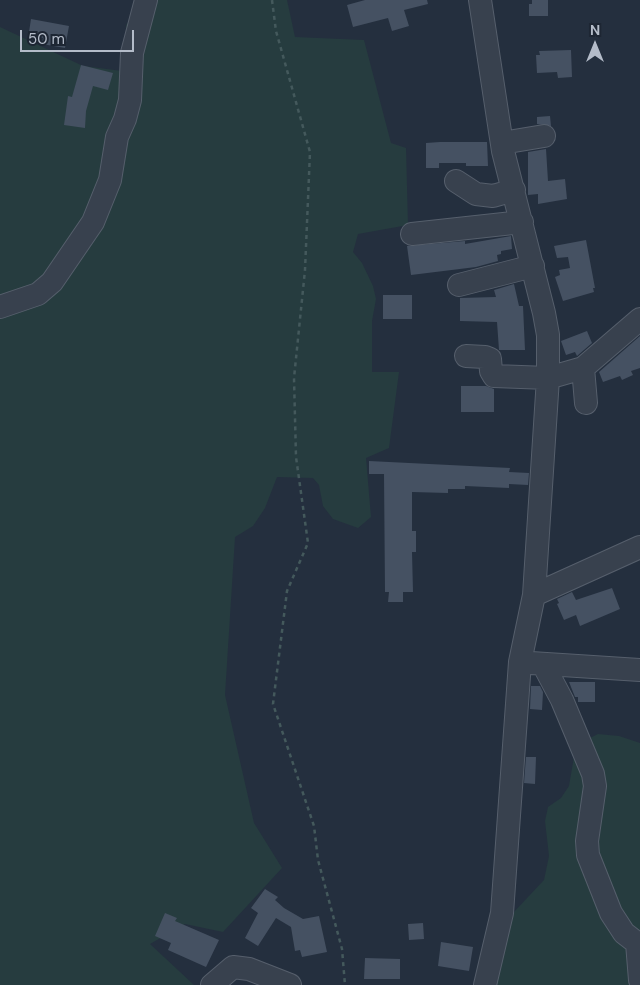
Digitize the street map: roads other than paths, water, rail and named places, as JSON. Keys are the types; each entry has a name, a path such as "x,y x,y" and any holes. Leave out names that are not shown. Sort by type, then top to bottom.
{"street":[{"path":"0,307 38,294 52,282 93,222 110,180 117,137 125,119 130,100 132,53 146,0"},
{"path":"480,0 502,143 548,335 548,378 534,595 520,662 502,913 485,985"},
{"path":"502,143 544,136"},
{"path":"456,181 476,194 493,196 514,190"},
{"path":"412,234 522,222"},
{"path":"459,285 533,266"},
{"path":"466,356 490,359 491,372 494,376 548,378 583,368 640,318"},
{"path":"583,368 586,403"},
{"path":"534,595 640,547"},
{"path":"520,662 640,670"},
{"path":"543,664 562,700 592,774 595,786 587,840 588,855 611,914 624,933 637,943 640,980"},
{"path":"212,985 233,967 249,968 290,985"}]}
